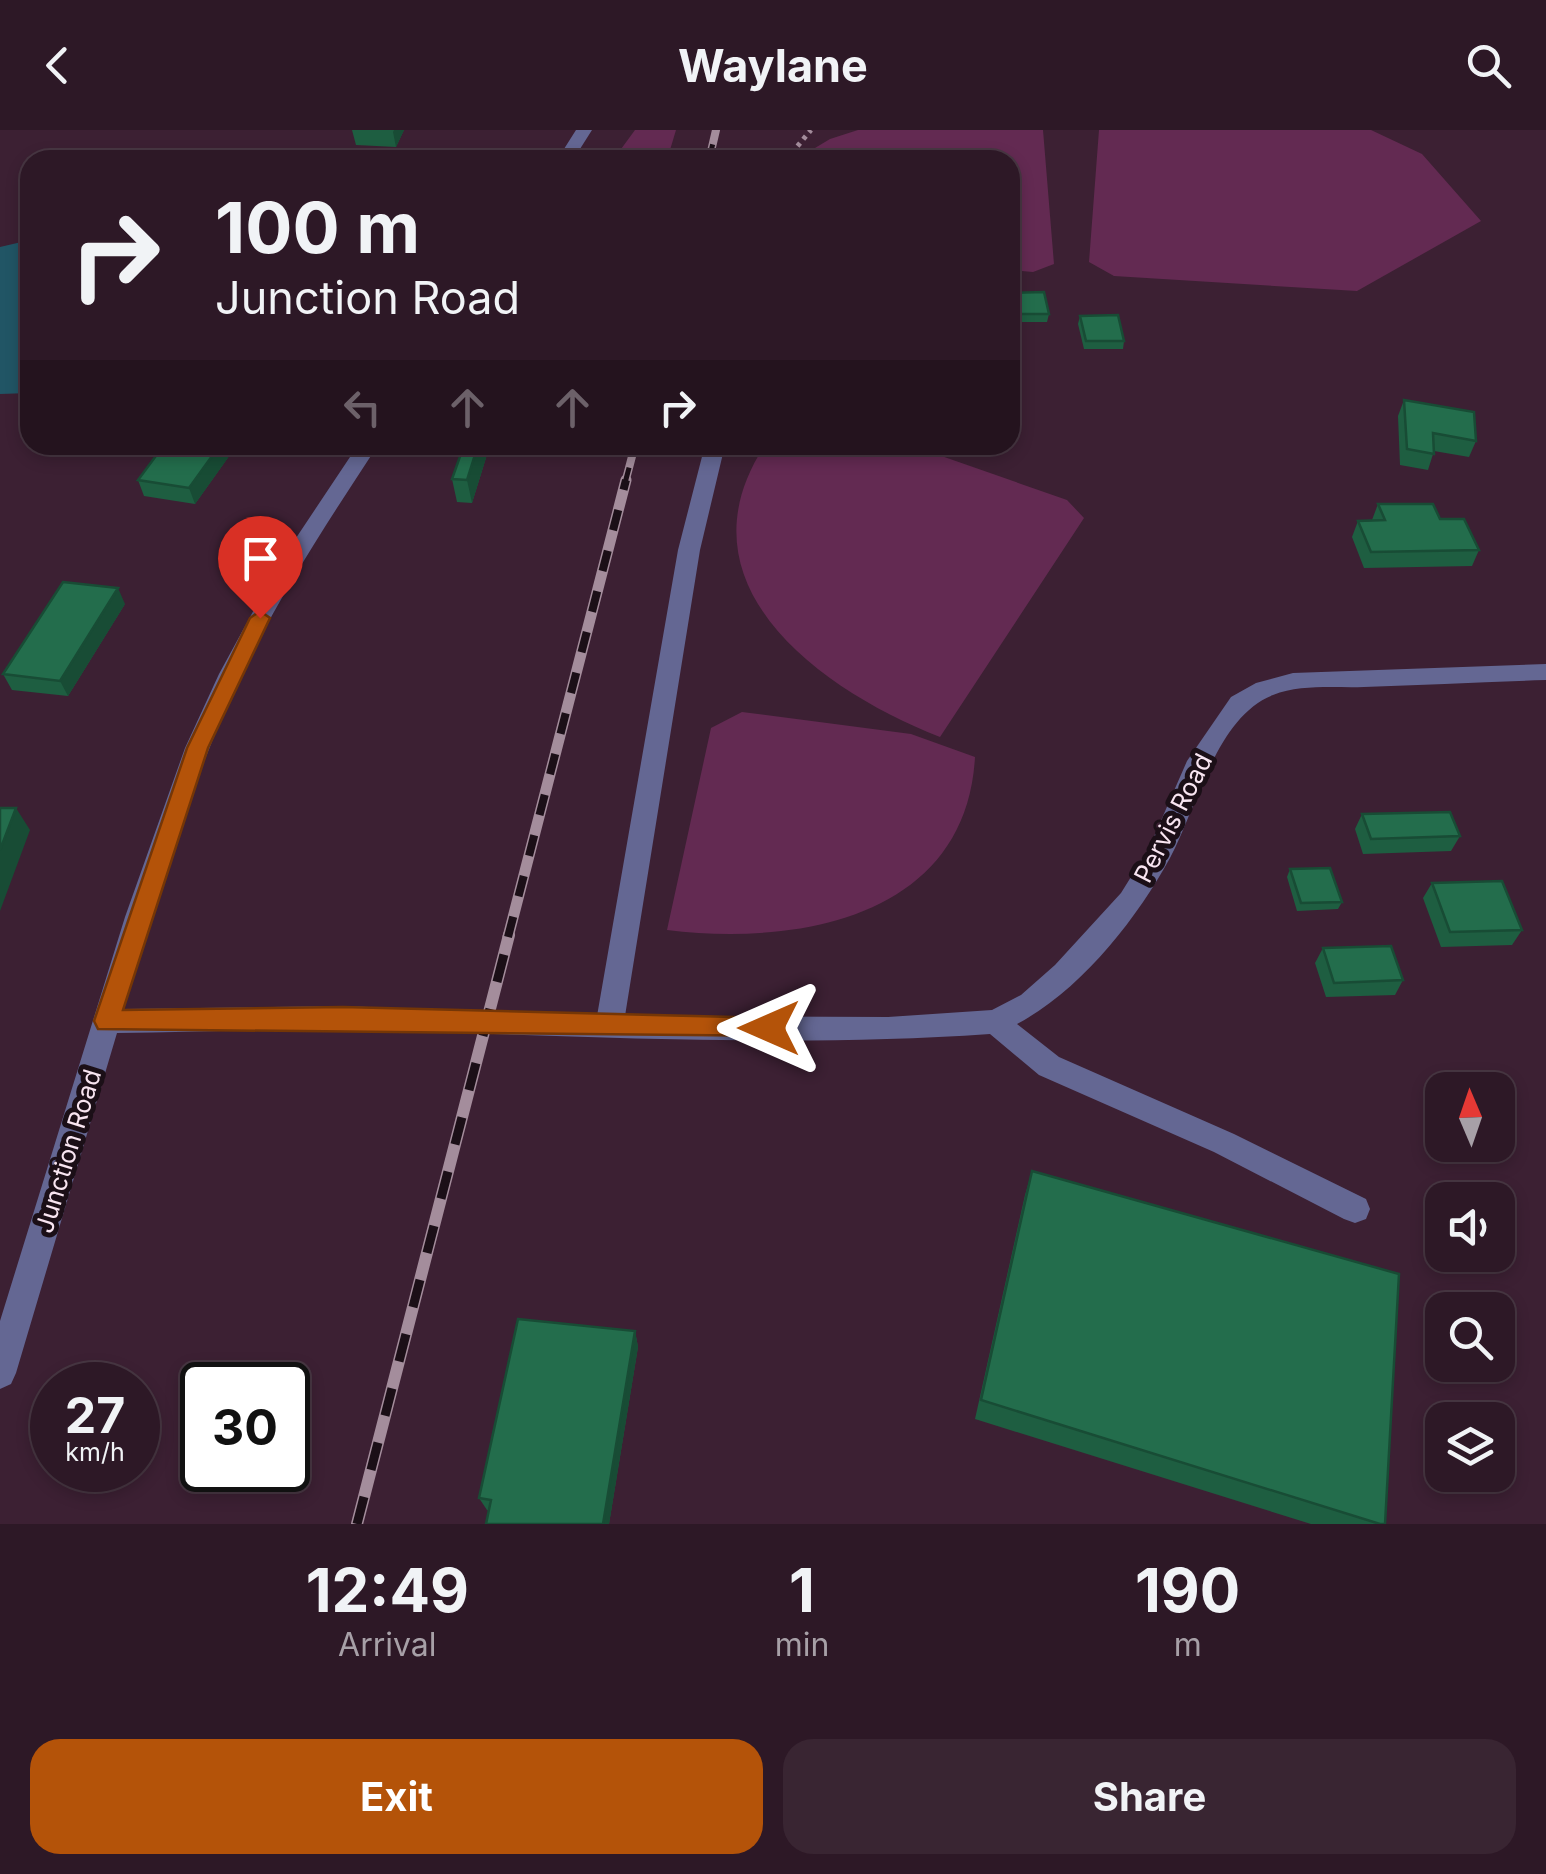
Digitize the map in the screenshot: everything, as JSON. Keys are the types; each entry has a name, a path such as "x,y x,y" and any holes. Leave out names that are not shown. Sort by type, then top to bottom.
{"street":[{"name":"Junction Road","path":"0,1373 106,1021 191,767 230,674 322,510 361,455"},
{"path":"609,1028 690,550 713,455"},
{"name":"Pervis Road","path":"106,1021 343,1018 609,1028 888,1029 995,1022 1031,1003 1065,973 1130,901 1160,852 1196,768 1240,703 1264,688 1293,681 1546,672"},
{"path":"995,1022 1049,1066 1224,1143 1354,1210"}],"path":[{"path":"794,150 811,130"}],"shaded area":[{"path":"635,130 676,130 670,150 620,150"},
{"path":"858,130 1043,130 1054,264 1033,272 1020,271 1020,150 812,150"},
{"path":"1099,130 1371,130 1422,154 1481,221 1357,291 1114,276 1089,262"},
{"path":"760,455 939,455 1067,500 1084,518 940,737 850,692 809,661 774,626 749,587 737,543 741,496"},
{"path":"742,712 911,734 975,757 965,811 941,854 908,887 866,910 819,925 717,934 667,930 711,728"}],"water":[{"path":"20,242 20,393 0,394 0,247"}],"building":[{"path":"1044,292 1049,314 1020,314 1020,293"},
{"path":"1118,315 1124,341 1086,341 1080,316"},
{"path":"1404,400 1474,412 1476,441 1433,433 1434,454 1407,449"},
{"path":"157,455 213,455 189,488 138,480"},
{"path":"460,455 475,455 467,480 452,479"},
{"path":"1378,504 1433,504 1440,519 1464,519 1479,550 1371,552 1358,521 1385,520"},
{"path":"63,582 118,588 60,681 3,674"},
{"path":"0,808 16,808 0,850"},
{"path":"1450,812 1460,836 1371,839 1362,814"},
{"path":"1330,868 1342,902 1301,903 1290,869"},
{"path":"1502,881 1522,930 1450,932 1432,883"},
{"path":"1391,946 1403,980 1334,983 1323,948"},
{"path":"1032,1171 1399,1274 1385,1524 981,1400"},
{"path":"518,1319 635,1331 603,1524 486,1524 491,1500 479,1498"}],"railway":[{"path":"711,150 716,130"},
{"path":"625,483 632,455"},
{"path":"508,937 626,480"},
{"path":"357,1524 509,935"}],"route":[{"path":"260,618 198,748 106,1021 343,1018 609,1028 769,1028"}]}
